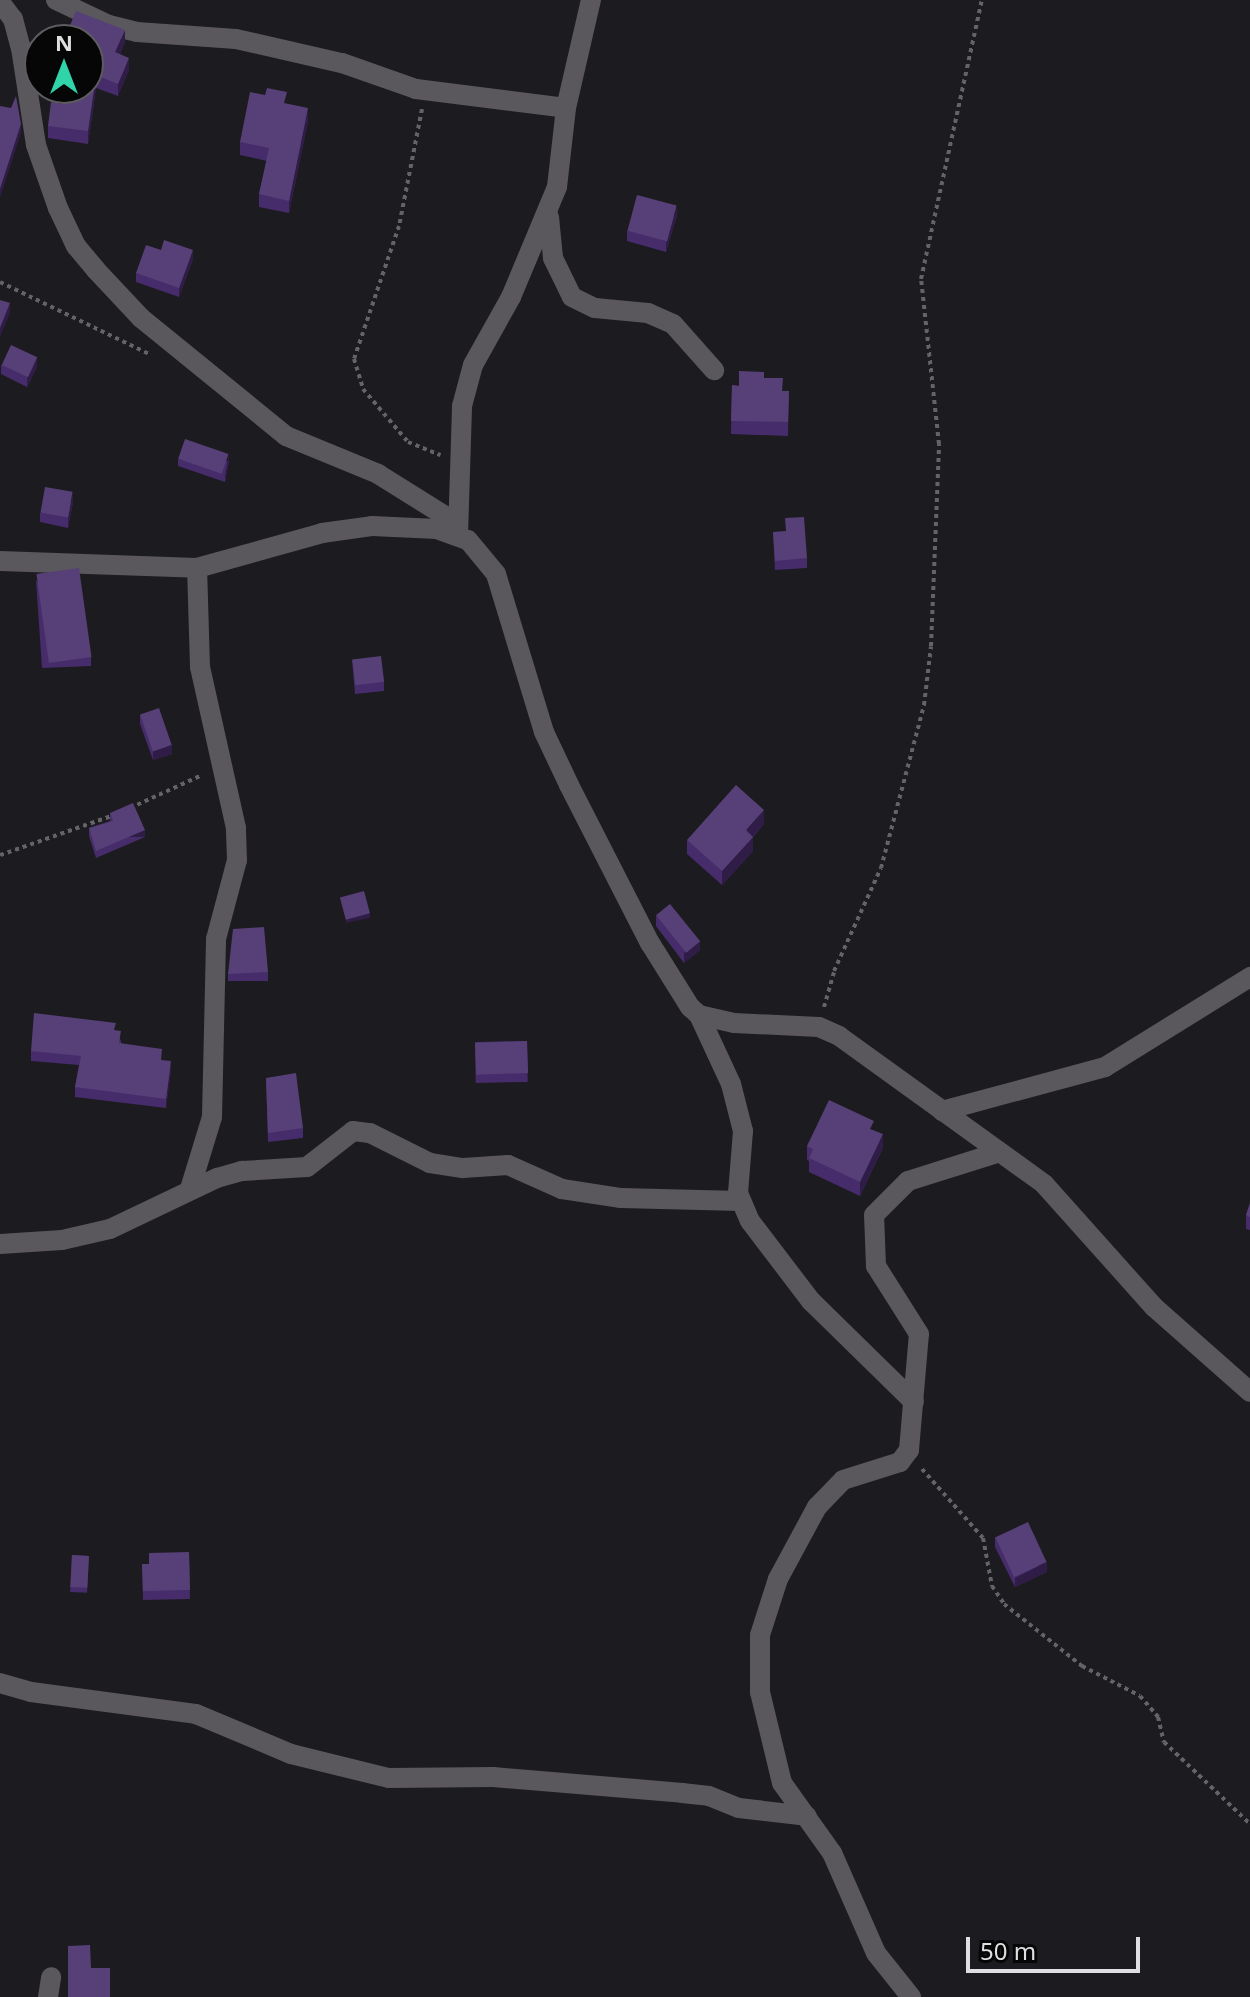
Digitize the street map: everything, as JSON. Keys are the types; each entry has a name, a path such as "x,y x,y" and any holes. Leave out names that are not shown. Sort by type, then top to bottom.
{"street":[{"path":"56,0 109,25 298,51 427,91 566,108"},
{"path":"458,530 462,406 473,365 549,213 562,167 566,108 591,0"},
{"path":"0,2 17,34 36,145 58,208 76,246 96,270 141,318 286,436 378,474 458,530 479,550 496,574 544,732 650,943 699,1015 731,1084 743,1131 740,1201 786,1273 914,1402"},
{"path":"549,213 553,258 572,297 595,308 659,317 687,337 714,370"},
{"path":"0,561 197,568 344,529 415,526 458,530"},
{"path":"190,1189 212,1117 216,939 236,870 236,828 200,667 197,568"},
{"path":"942,1111 1105,1067 1250,977"},
{"path":"699,1015 734,1023 819,1027 942,1111 1044,1184 1154,1307 1250,1392"},
{"path":"0,1244 62,1240 110,1229 190,1189 242,1171 307,1167 345,1134 360,1130 430,1163 463,1168 508,1165 562,1189 621,1198 740,1201"},
{"path":"911,1997 876,1953 832,1853 778,1771 760,1692 759,1646 767,1607 798,1539 829,1492 843,1480 900,1462 909,1450 919,1334 876,1266 874,1215 908,1181 1000,1152"},
{"path":"0,1683 21,1691 196,1714 291,1754 389,1778 493,1777 695,1795 739,1808 807,1816"}],"path":[{"path":"819,1027 834,971 865,910 886,853 924,705 931,646 939,444 921,279 982,0"},
{"path":"427,91 399,226 354,359 363,389 408,442 442,458 459,485"},
{"path":"0,282 158,357"},
{"path":"0,855 86,826 220,767"},
{"path":"909,1450 931,1483 983,1538 992,1586 1004,1604 1082,1666 1140,1696 1158,1717 1164,1742 1250,1824"}],"building":[{"path":"76,11 125,30 115,52 129,58 118,84 104,78 104,24 71,24"},
{"path":"267,88 287,92 284,103 308,108 289,201 259,194 269,148 240,142 250,92 265,95"},
{"path":"16,96 21,124 0,189 0,106 11,108"},
{"path":"51,104 92,104 88,131 48,126"},
{"path":"637,195 677,206 667,241 627,231"},
{"path":"164,240 193,250 179,288 136,273 146,245 161,250"},
{"path":"0,300 10,303 0,328"},
{"path":"11,345 37,357 28,377 2,365"},
{"path":"739,371 764,372 764,378 783,378 782,391 789,391 788,422 731,421 732,385 739,386"},
{"path":"185,439 228,454 222,474 178,459"},
{"path":"45,487 73,492 68,517 40,513"},
{"path":"804,517 807,558 775,561 773,532 786,531 785,518"},
{"path":"79,568 92,657 49,663 36,574"},
{"path":"381,656 384,682 355,685 352,660"},
{"path":"159,708 172,745 153,751 140,715"},
{"path":"736,785 764,810 746,830 753,837 722,871 687,840"},
{"path":"133,803 145,830 96,851 89,828 113,821 110,813"},
{"path":"364,891 370,913 346,920 340,897"},
{"path":"670,904 700,941 686,953 656,915"},
{"path":"264,927 268,972 228,974 233,929"},
{"path":"34,1013 116,1023 114,1030 121,1031 119,1043 162,1049 161,1060 171,1061 166,1099 75,1087 81,1056 31,1051"},
{"path":"527,1041 528,1073 476,1075 475,1043"},
{"path":"296,1073 303,1128 268,1133 266,1078"},
{"path":"829,1100 874,1121 870,1129 883,1134 860,1182 809,1158 813,1149 807,1146"},
{"path":"1028,1522 1047,1562 1014,1577 995,1537"},
{"path":"189,1552 190,1590 143,1591 142,1564 149,1564 149,1553"},
{"path":"72,1555 89,1556 87,1588 70,1587"},
{"path":"90,1945 91,1968 110,1968 110,1997 68,1997 68,1946"}]}
